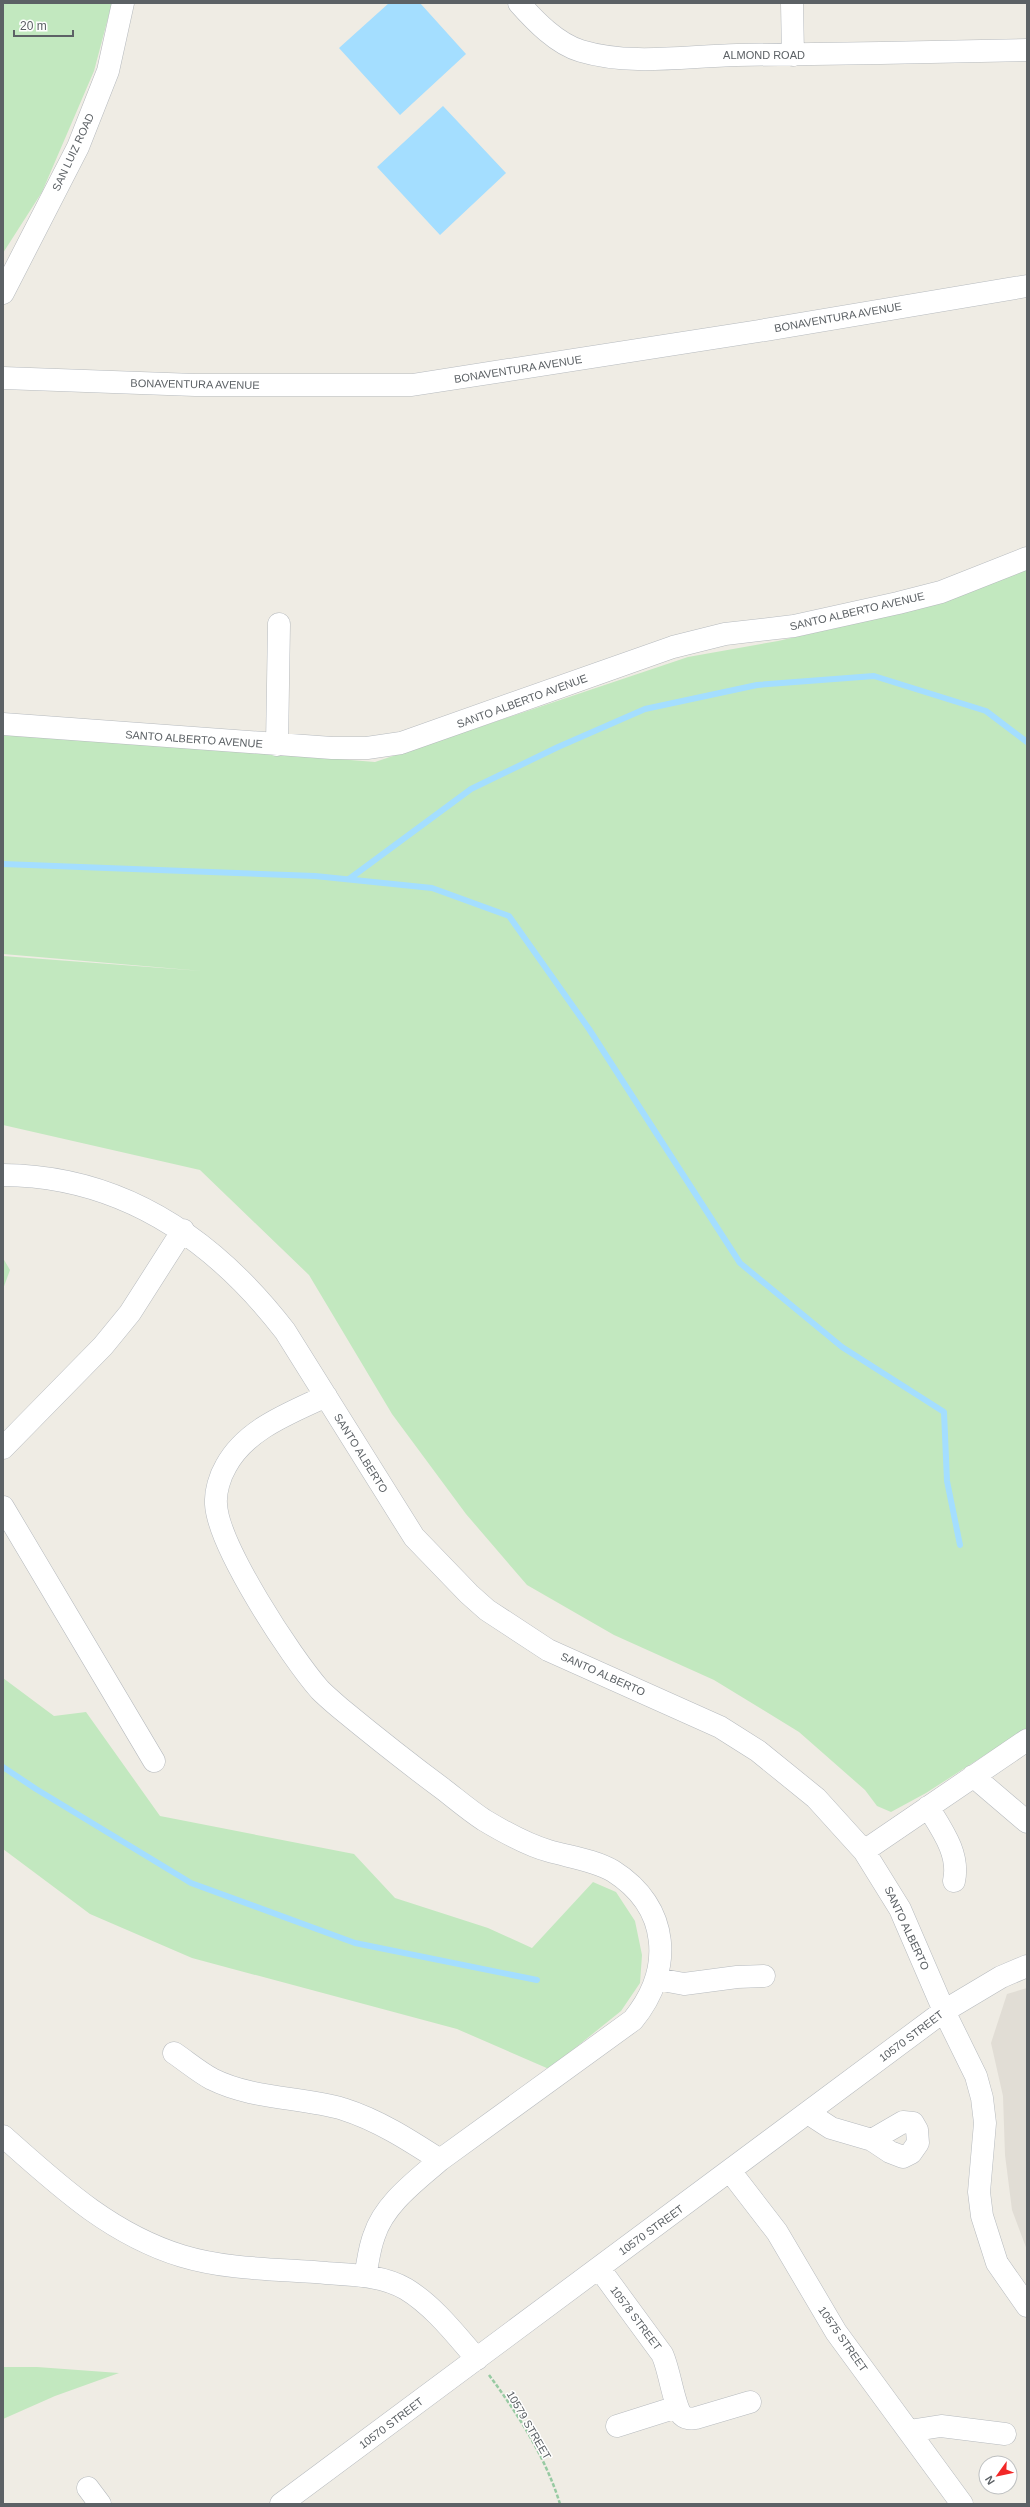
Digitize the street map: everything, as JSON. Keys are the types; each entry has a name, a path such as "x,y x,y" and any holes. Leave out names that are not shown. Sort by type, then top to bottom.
{"street":[{"name":"SAN LUIZ ROAD","path":"3,293 78,147 108,71 123,3"},
{"name":"ALMOND ROAD","path":"519,3 554,35 579,50 607,56 651,59 736,55 1027,50"},
{"path":"792,3 793,55"},
{"name":"BONAVENTURA AVENUE","path":"3,378 211,385 412,384 759,332 1027,286"},
{"name":"SANTO ALBERTO AVENUE","path":"3,724 277,745 367,748 401,743 673,647 725,634 824,620 942,592 1027,558"},
{"path":"277,745 279,624"},
{"name":"SANTO ALBERTO","path":"3,1175 77,1184 114,1195 183,1230 244,1282 269,1310 285,1331 414,1537 439,1566 487,1610 548,1650 720,1727 758,1751 816,1798 864,1851 882,1877 900,1909 944,2011 976,2076 982,2098 985,2123 978,2192 987,2235 997,2263 1027,2306"},
{"path":"3,1448 103,1346 130,1313 183,1230"},
{"path":"326,1396 267,1425 240,1446 225,1466 218,1487 216,1504 224,1536 245,1578 300,1665 320,1690 396,1753 483,1819 518,1839 548,1851 584,1860 612,1871 629,1884 651,1910 657,1925 661,1943 657,1979 643,2007 633,2020 440,2160 413,2183 385,2216 374,2235 365,2276"},
{"path":"3,1507 154,1761"},
{"path":"864,1851 1027,1740"},
{"path":"1002,1757 1027,1759"},
{"path":"973,1776 1027,1822"},
{"path":"928,1808 954,1855 956,1868 954,1881"},
{"name":"10570 STREET","path":"284,2503 944,2011 1001,1977 1027,1966"},
{"path":"657,1979 684,1984 721,1978 764,1976"},
{"path":"174,2053 212,2079 232,2086 315,2102 344,2110 370,2120 402,2136 440,2160"},
{"path":"808,2113 831,2128 872,2140"},
{"path":"3,2136 85,2207 117,2228 151,2244 183,2256 226,2265 365,2276 394,2284 418,2297 477,2359"},
{"name":"10575 STREET","path":"730,2171 777,2232 833,2326 962,2504"},
{"name":"10578 STREET","path":"599,2268 662,2354 668,2366 677,2407"},
{"path":"617,2426 677,2407 683,2416 689,2419 750,2402"},
{"path":"909,2431 941,2426 1005,2434"}],"path":[{"name":"10579 STREET","path":"477,2359 510,2404 538,2455 560,2504"}],"shaded area":[{"path":"1027,1988 1027,2250 1012,2210 1005,2155 1003,2096 991,2043 1007,1994"}],"green space":[{"path":"3,3 112,3 94,71 42,192 3,253"},
{"path":"1027,567 1027,1728 926,1793 891,1812 877,1806 865,1790 799,1732 714,1680 614,1635 527,1585 466,1514 392,1414 309,1275 200,1170 3,1125 3,956 202,971 3,954 3,729 174,746 375,762 688,657 778,641 884,617"},
{"path":"3,1258 10,1270 3,1289"},
{"path":"3,1678 54,1716 86,1712 160,1816 354,1854 395,1898 488,1928 532,1948 593,1882 616,1892 635,1921 642,1955 640,1983 621,2011 549,2069 457,2029 192,1958 90,1914 3,1849"},
{"path":"3,2367 37,2367 119,2373 55,2396 3,2419"}],"water":[{"path":"389,3 420,3 466,54 400,115 339,48"},
{"path":"443,106 506,173 440,235 377,167"}],"waterway":[{"path":"349,879 471,789 558,747 645,709 757,685 874,676 986,711 1027,742"},
{"path":"3,864 315,876 432,888 509,916 589,1029 740,1263 842,1347 944,1412 947,1481 960,1545"},
{"path":"3,1767 36,1789 191,1883 355,1943 537,1980"}]}
